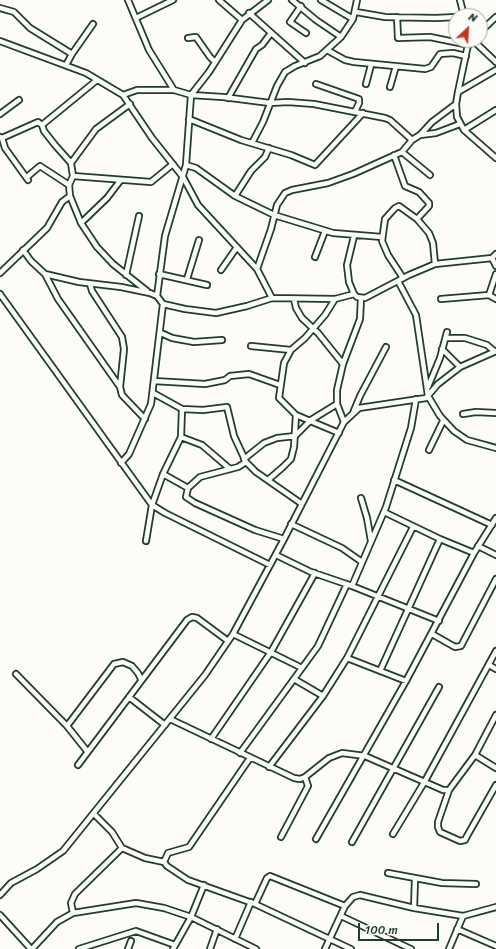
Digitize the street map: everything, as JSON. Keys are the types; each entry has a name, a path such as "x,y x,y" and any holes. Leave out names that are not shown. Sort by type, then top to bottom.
{"street":[{"path":"128,0 150,50 174,90"},
{"path":"136,18 173,0"},
{"path":"219,0 242,20"},
{"path":"157,296 159,274 168,223 176,204 186,165 191,95 215,62 242,20 249,13 268,0"},
{"path":"292,0 316,20 341,37"},
{"path":"321,0 353,19"},
{"path":"252,143 276,86 285,72 295,66 305,63 327,50 341,37 353,19 356,12 357,0"},
{"path":"301,6 290,22 306,33"},
{"path":"0,8 14,12 30,28 72,54"},
{"path":"356,12 385,17 448,17"},
{"path":"249,13 305,63"},
{"path":"397,17 398,38 430,37 448,39"},
{"path":"488,24 496,17"},
{"path":"66,65 93,24"},
{"path":"228,98 256,49 262,45 270,33"},
{"path":"188,38 196,37 215,62"},
{"path":"0,41 86,73 123,94 152,138 183,178 198,205 256,269 272,298"},
{"path":"468,48 456,104 460,124 464,130 496,158"},
{"path":"481,48 496,62"},
{"path":"327,50 345,60 371,65 428,69 440,54 453,53 466,56"},
{"path":"366,84 371,65"},
{"path":"390,87 396,66"},
{"path":"458,92 496,70"},
{"path":"42,125 97,80"},
{"path":"316,84 358,100 359,103 355,112"},
{"path":"123,94 137,90 174,90 191,95 270,103 288,102 363,113 390,120 412,140"},
{"path":"0,114 19,100"},
{"path":"71,163 96,129 130,104"},
{"path":"256,269 281,197 292,190 328,184 402,152 412,140 420,135 432,122 456,104"},
{"path":"464,130 496,110"},
{"path":"189,119 316,165 363,113"},
{"path":"69,184 40,166 27,178 5,148 1,137 38,122 42,125 44,132 71,163 73,176 69,184 70,196 81,223 102,252 126,275 150,293"},
{"path":"420,135 436,134 460,124"},
{"path":"235,196 251,171 265,157 269,148"},
{"path":"402,152 430,175"},
{"path":"394,155 405,186 419,192 429,203 430,206 417,219"},
{"path":"73,176 120,181 151,182 173,164"},
{"path":"186,165 196,168 235,196 274,215 325,231 354,236 382,237"},
{"path":"81,223 106,198 120,181"},
{"path":"0,273 47,228 62,202 70,196"},
{"path":"403,278 383,246 382,237 385,219 395,208 399,206 417,219 431,237 435,264"},
{"path":"126,275 139,216"},
{"path":"315,257 325,231"},
{"path":"354,236 347,265 349,282 354,294 361,298 367,298 403,278 435,264 492,258 496,254"},
{"path":"187,279 199,240"},
{"path":"221,270 237,247"},
{"path":"23,250 31,261 45,274 58,299 120,387"},
{"path":"492,258 496,266"},
{"path":"45,274 90,284 121,287 150,293 157,296 164,304 185,309 216,313 247,306 272,298 335,299 354,294"},
{"path":"159,274 208,284"},
{"path":"489,294 496,274"},
{"path":"398,281 416,315 428,396 443,421 467,440 496,448"},
{"path":"90,284 92,291 122,337 124,349 120,387 122,395 146,419"},
{"path":"0,294 152,505 166,514 198,528 270,565"},
{"path":"441,299 489,294 496,299"},
{"path":"344,422 337,404 337,390 343,364 358,326 361,298"},
{"path":"294,299 299,313 343,364"},
{"path":"335,299 325,315 313,329 291,350 284,363 279,398 296,415 339,433"},
{"path":"121,462 129,454 146,419 151,404 164,304"},
{"path":"427,388 447,332"},
{"path":"161,333 172,338 194,342 222,340"},
{"path":"0,895 12,883 57,856 94,814 205,675 233,634 276,555 344,422 359,408 426,398 438,384 460,367 495,351 487,345 466,338 446,338"},
{"path":"251,346 291,350"},
{"path":"353,413 360,396 386,347"},
{"path":"442,349 460,367"},
{"path":"154,381 205,384 225,380 230,376 249,374 280,385"},
{"path":"153,393 182,409 203,410 227,407 233,433 245,461 268,480 302,504"},
{"path":"352,586 384,512 410,428 416,399"},
{"path":"284,539 255,530 191,501 186,497 188,488 195,480 205,475 230,469 245,461 264,443 277,438 295,436 311,420 337,404"},
{"path":"146,541 152,505 162,474 181,437 182,409"},
{"path":"464,414 476,412 496,413"},
{"path":"268,480 283,468 291,459 295,436 296,415"},
{"path":"429,450 443,421"},
{"path":"181,437 202,445 230,469"},
{"path":"162,474 188,488"},
{"path":"394,480 492,525"},
{"path":"361,498 368,518 371,542"},
{"path":"384,512 413,527 474,552"},
{"path":"316,839 365,756 439,621 474,552 496,519"},
{"path":"291,524 342,548 362,562"},
{"path":"269,768 323,696 347,658 413,527"},
{"path":"380,671 440,539"},
{"path":"478,546 496,555"},
{"path":"276,555 315,573 347,584 439,621"},
{"path":"211,739 271,652 315,573"},
{"path":"432,634 455,647 461,646 496,579"},
{"path":"240,753 318,646 347,584"},
{"path":"78,764 141,679 168,648 187,620 197,618 228,641"},
{"path":"233,634 302,668"},
{"path":"393,834 425,781 496,651"},
{"path":"347,658 406,681"},
{"path":"67,726 114,664 123,662 132,666 141,679"},
{"path":"489,665 496,669"},
{"path":"16,674 67,726 87,752"},
{"path":"294,679 323,696"},
{"path":"352,842 439,687"},
{"path":"129,697 165,725"},
{"path":"496,715 475,755 449,790 438,822 440,832 460,841 464,840 496,785"},
{"path":"170,719 269,768 294,778 300,779 305,777 329,758 342,753 365,756 443,790 449,790"},
{"path":"475,755 496,768"},
{"path":"164,862 168,853 189,847 250,758"},
{"path":"281,837 308,786 305,777"},
{"path":"94,814 112,832 122,848 144,858 164,862 167,866 188,880 253,903 351,949"},
{"path":"73,913 71,903 75,894 122,848"},
{"path":"388,873 415,879 476,884"},
{"path":"235,939 253,903 267,878 270,876 346,906"},
{"path":"414,908 415,879"},
{"path":"79,949 136,931 174,947 191,918 204,885"},
{"path":"325,949 346,906 354,897 360,895 414,908 463,916 496,907"},
{"path":"0,915 32,949 58,922 73,913 136,903 164,908 191,918 217,929 256,949"},
{"path":"341,916 411,949"},
{"path":"449,949 463,916"},
{"path":"210,949 217,929"},
{"path":"457,929 496,946"},
{"path":"128,949 131,941"}]}
